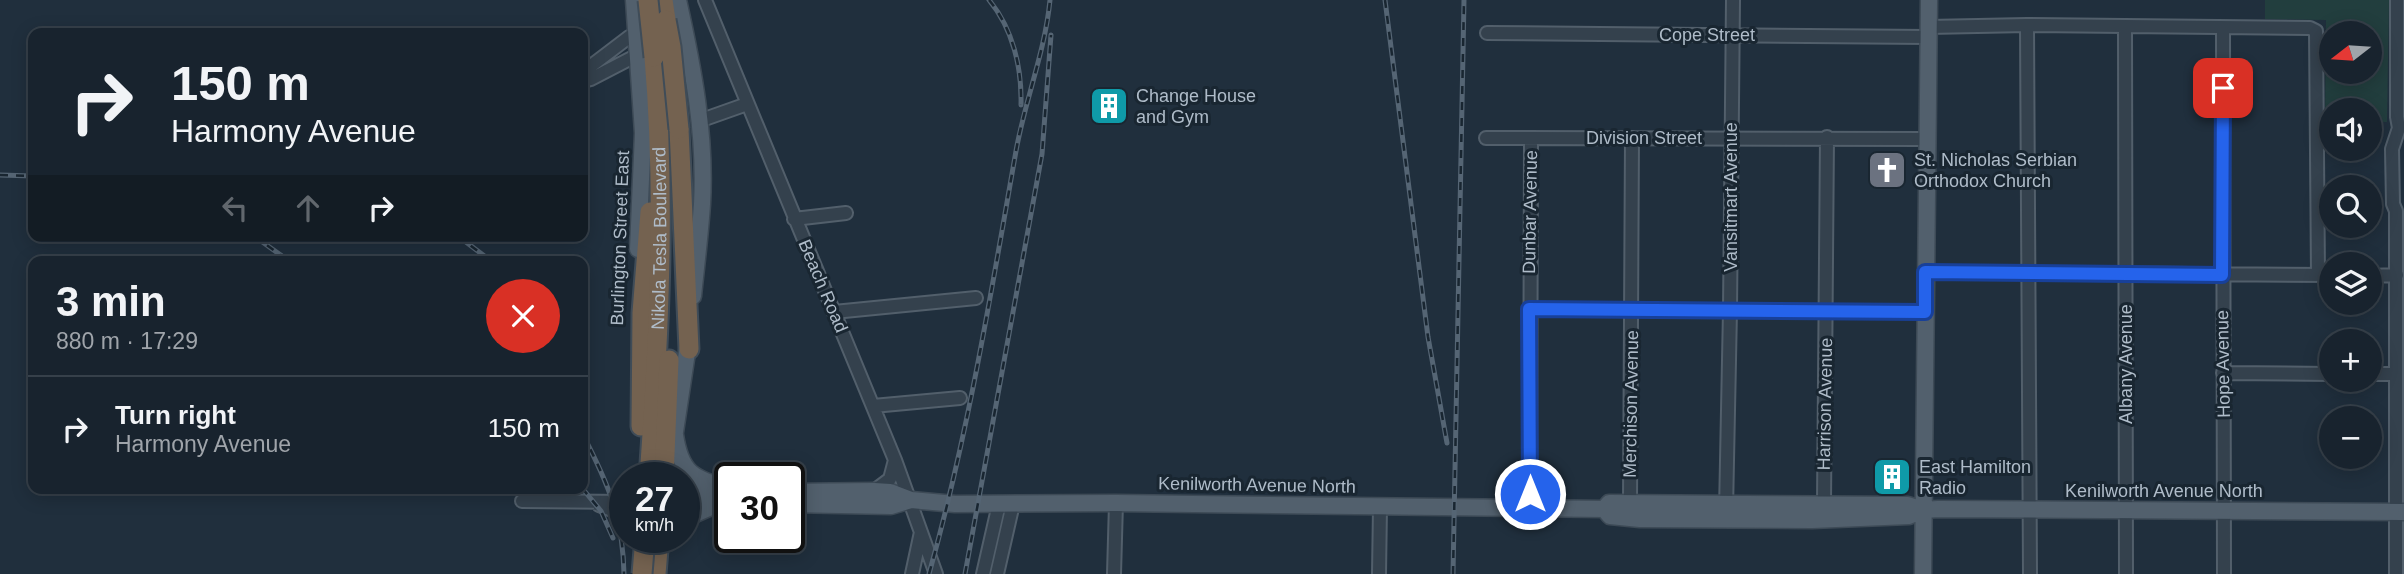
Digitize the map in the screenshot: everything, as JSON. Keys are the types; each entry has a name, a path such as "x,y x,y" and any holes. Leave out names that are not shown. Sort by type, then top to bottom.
{"highway":[{"path":"648,0 647,55 666,130 689,349"},
{"path":"641,430 642,313 666,130 671,47 663,0"},
{"name":"Nikola Tesla Boulevard","path":"666,130 663,356 666,462"},
{"name":"Nikola Tesla Boulevard","path":"649,462 663,356"},
{"path":"647,553 650,571"},
{"path":"650,571 655,553"}],"main road":[{"name":"Burlington Street East","path":"634,0 637,32 647,55 635,302 645,462"},
{"path":"669,462 689,349 702,202 697,93 678,0"},
{"path":"1923,574 1929,0"},
{"path":"674,434 679,458 690,474 714,488"},
{"name":"Kenilworth Avenue North","path":"805,492 874,491 890,492 911,500 1006,504 1604,509 1610,516 1640,519 1824,503 1908,505 1923,510 2400,512"},
{"name":"Kenilworth Avenue North","path":"805,504 891,506 911,500"},
{"name":"Kenilworth Avenue North","path":"1604,509 1609,503 1630,503 1812,520 1909,516 1923,510"},
{"path":"650,571 660,553"}],"street":[{"name":"Beach Road","path":"705,0 895,460 936,574"},
{"name":"Vansitmart Avenue","path":"1726,512 1733,0"},
{"path":"2396,574 2400,512 2400,408 2396,374 2400,306 2397,275 2400,211 2393,204 2392,149 2401,125 2401,22 2398,0"},
{"path":"2027,26 2030,574"},
{"name":"Cope Street","path":"1487,33 1732,35 1928,32 2027,26 2310,28 2316,31 2323,252"},
{"name":"Albany Avenue","path":"2125,27 2126,574"},
{"name":"Hope Avenue","path":"2223,27 2224,574"},
{"path":"588,68 637,32 662,30 686,38"},
{"path":"588,80 647,55 661,44 686,38"},
{"path":"699,121 747,104"},
{"name":"Harrison Avenue","path":"1824,503 1827,137"},
{"name":"Division Street","path":"1486,138 1928,139"},
{"name":"Merchison Avenue","path":"1630,503 1628,468 1632,138"},
{"name":"Dunbar Avenue","path":"1530,494 1531,139"},
{"path":"794,219 846,213"},
{"path":"1925,272 2319,275"},
{"path":"2382,276 2397,275"},
{"path":"834,312 976,298"},
{"path":"1529,309 1925,312"},
{"path":"2223,373 2319,374"},
{"path":"2382,374 2396,374"},
{"path":"873,406 960,397"},
{"path":"874,491 890,479 895,460"},
{"path":"522,501 609,502"},
{"path":"589,502 609,509"},
{"path":"1114,574 1116,503"},
{"path":"983,574 1006,504"},
{"path":"996,574 1006,504"},
{"path":"1379,574 1380,507"},
{"path":"912,574 921,531"},
{"path":"644,553 650,571"}],"green space":[{"path":"2265,0 2389,0 2387,122 2382,122 2382,98 2325,98 2325,84 2382,84 2382,21 2265,19"}],"railway":[{"path":"989,0 1010,36 1018,63 1021,105"},
{"path":"929,574 967,417 1016,151 1044,38 1050,0"},
{"path":"1385,0 1428,337 1447,443"},
{"path":"1453,574 1464,0"},
{"path":"965,574 1042,154 1051,35"},
{"path":"0,175 28,176"},
{"path":"262,242 282,256"},
{"path":"466,242 484,256"},
{"path":"588,445 600,469 617,518 624,574"},
{"path":"587,494 601,511 609,529"}],"place":[{"name":"Change House and Gym","path":"1109,106"},
{"name":"St. Nicholas Serbian Orthodox Church","path":"1887,170"},
{"name":"East Hamilton Radio","path":"1892,477"}],"route":[{"path":"1530,494 1529,309 1925,312 1925,272 2222,275 2223,88"}]}
